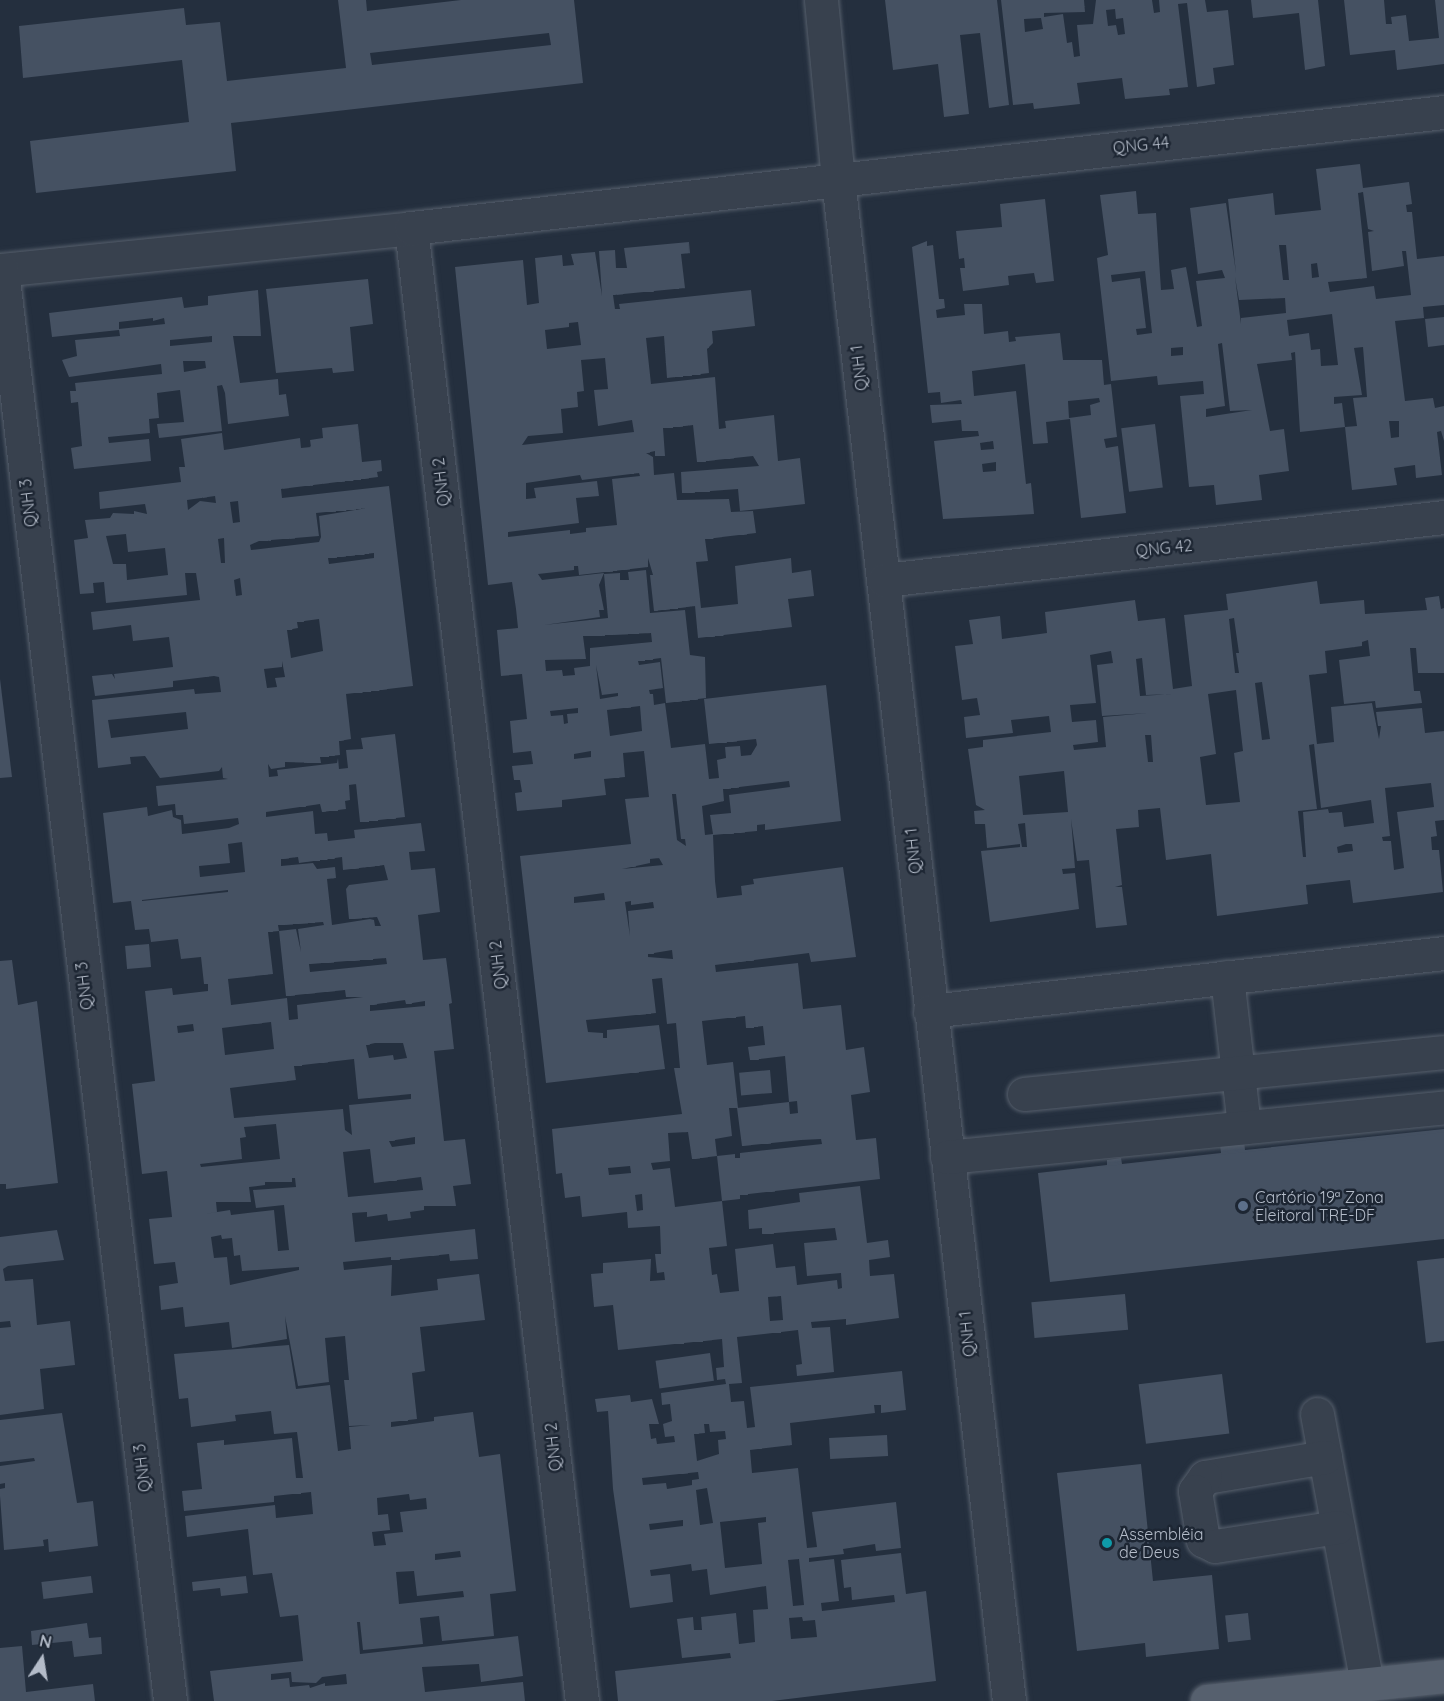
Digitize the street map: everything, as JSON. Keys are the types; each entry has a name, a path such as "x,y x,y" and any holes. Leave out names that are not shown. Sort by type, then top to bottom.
{"main road":[{"path":"1207,1701 1444,1676"}],"street":[{"name":"QNH 1","path":"821,0 838,179 1009,1701"},
{"name":"QNG 44","path":"1,270 411,228 1444,112"},
{"name":"QNH 2","path":"411,228 582,1701"},
{"name":"QNH 3","path":"1,270 170,1701"},
{"name":"QNG 42","path":"884,580 1444,517"},
{"path":"930,1011 1444,953"},
{"path":"1227,977 1244,1127"},
{"path":"1024,1094 1443,1052"},
{"path":"947,1157 1444,1107"},
{"path":"1317,1414 1366,1683"},
{"path":"1325,1457 1205,1477 1195,1491 1203,1540 1215,1546 1338,1527"}],"building":[{"path":"338,0 366,0 367,11 461,0 574,0 583,83 231,123 236,171 36,193 30,141 189,122 182,60 23,78 19,26 184,8 186,25 220,22 227,81 346,68","holes":["549,33 551,45 372,65 370,53"]},
{"path":"885,0 997,0 1009,105 989,108 980,33 960,35 969,114 944,117 938,64 893,70"},
{"path":"1001,0 1084,0 1085,12 1044,13 1044,17 1063,14 1067,43 1072,42 1074,57 1080,56 1077,25 1093,24 1096,0 1152,0 1154,13 1160,12 1159,0 1205,0 1207,12 1228,10 1234,65 1213,68 1215,84 1197,87 1187,3 1178,4 1188,87 1169,89 1170,95 1125,99 1122,78 1077,83 1080,104 1034,109 1033,103 1013,105","holes":["1115,9 1116,19 1123,18 1125,34 1118,35 1116,25 1108,26 1106,10","1041,18 1043,29 1025,32 1024,19"]},
{"path":"1251,0 1318,0 1325,66 1305,70 1299,13 1253,18"},
{"path":"1344,0 1384,0 1386,24 1392,24 1391,17 1406,15 1409,41 1439,38 1435,0 1444,0 1444,64 1397,70 1395,50 1350,55"},
{"path":"1360,164 1363,188 1409,182 1412,204 1406,205 1407,212 1412,212 1417,259 1444,256 1444,305 1423,307 1424,318 1395,321 1405,401 1433,398 1435,408 1444,406 1444,441 1441,431 1437,432 1442,475 1416,478 1415,465 1394,468 1397,485 1352,490 1345,427 1300,432 1295,352 1291,353 1292,360 1257,364 1270,431 1284,429 1289,471 1259,475 1262,500 1216,505 1214,485 1189,487 1180,396 1204,394 1203,381 1158,385 1157,376 1111,381 1097,258 1108,255 1100,195 1136,191 1138,214 1156,213 1161,290 1174,289 1171,270 1186,267 1197,327 1202,326 1196,281 1225,278 1222,270 1198,274 1190,208 1226,203 1236,273 1228,199 1273,193 1275,215 1321,210 1316,169","holes":["1363,192 1368,229 1374,231 1368,232 1372,271 1404,266 1402,251 1406,251 1411,295 1376,299 1374,286 1330,292 1328,282 1367,278 1358,193","1279,245 1286,245 1289,280 1283,280","1317,263 1319,277 1312,278 1311,264","1145,271 1152,333 1137,335 1136,329 1146,328 1140,278 1112,282 1111,275","1235,277 1239,300 1285,298 1286,313 1241,318 1241,324","1332,314 1338,365 1321,366 1320,349 1311,350 1309,333 1289,336 1287,320","1222,343 1230,411 1252,410 1206,417 1206,409 1225,406 1218,344","1183,347 1183,355 1171,356 1171,348","1363,347 1367,397 1353,398 1357,426 1345,427 1342,403 1334,404 1334,397 1362,395 1354,348","1389,421 1399,421 1399,437 1391,438"]},
{"path":"1045,199 1054,281 1036,283 1034,273 1008,276 1009,285 963,291 960,268 965,268 964,258 959,259 956,231 1002,227 1000,204"},
{"path":"927,241 927,246 933,245 939,299 944,299 945,308 936,310 937,318 965,315 964,304 982,304 984,334 1008,331 1009,342 1016,341 1015,337 1060,333 1063,360 1102,360 1104,385 1111,384 1117,437 1104,439 1106,448 1118,446 1126,513 1081,518 1070,419 1046,422 1048,443 1033,444 1025,364 972,371 974,396 1016,391 1026,484 1031,483 1034,514 943,519 934,441 979,436 978,431 962,431 961,420 932,423 930,405 962,404 961,400 941,403 940,392 928,393 912,247","holes":["1099,398 1100,402 1090,405 1091,415 1069,418 1068,401","993,441 994,449 981,450 980,443","996,462 996,471 983,472 982,464"]},
{"path":"689,242 690,253 681,254 685,288 613,295 615,309 620,309 619,304 751,290 755,326 712,331 713,343 707,349 709,373 667,378 664,336 646,338 651,384 715,377 719,429 726,428 725,421 774,415 778,461 800,458 805,504 740,511 738,489 682,493 681,472 759,466 753,456 697,462 693,425 663,428 665,456 655,456 655,451 646,453 653,457 654,475 674,473 677,500 729,499 731,512 753,511 756,533 705,539 708,561 696,562 701,608 738,604 735,566 791,558 792,573 811,570 814,596 788,599 792,627 698,638 695,606 654,611 650,575 653,575 648,558 648,567 579,575 578,566 574,566 574,570 538,574 542,580 604,573 599,585 604,610 599,610 600,617 544,625 608,618 604,574 620,573 620,580 629,580 628,572 646,570 650,613 685,610 690,655 705,657 706,698 666,703 661,658 638,661 639,665 660,662 663,688 649,690 650,694 653,694 654,705 665,703 671,748 705,744 709,779 719,778 717,760 726,758 725,747 740,746 741,756 751,755 757,745 756,739 709,744 704,699 826,685 841,821 765,830 765,824 757,825 757,831 713,835 715,881 717,898 742,895 741,886 754,884 753,879 843,867 856,957 811,962 809,953 715,965 716,972 798,963 803,1009 841,1005 846,1050 864,1047 870,1092 851,1095 856,1140 876,1138 880,1179 740,1195 740,1199 722,1201 727,1246 709,1248 712,1275 717,1274 720,1293 739,1291 735,1249 773,1244 776,1268 795,1266 797,1285 837,1280 838,1289 842,1288 841,1273 807,1276 804,1243 837,1240 835,1228 762,1234 762,1228 749,1229 748,1210 800,1202 799,1193 860,1186 867,1243 888,1240 890,1257 869,1260 870,1276 894,1274 899,1318 846,1325 846,1319 811,1322 812,1328 830,1327 834,1372 797,1376 796,1365 802,1364 798,1330 737,1337 742,1383 729,1384 731,1402 744,1401 747,1428 755,1427 750,1387 902,1371 906,1410 881,1413 881,1405 874,1405 875,1413 790,1423 792,1445 750,1450 752,1473 798,1468 807,1548 817,1547 812,1512 896,1502 901,1548 876,1551 875,1544 843,1549 844,1554 809,1558 809,1562 834,1559 839,1601 821,1603 822,1611 895,1602 894,1595 852,1600 851,1587 844,1588 841,1560 901,1553 906,1594 926,1591 936,1681 772,1701 618,1701 615,1671 731,1658 730,1653 682,1658 677,1619 693,1617 694,1630 702,1630 701,1617 736,1613 739,1644 755,1642 753,1610 768,1609 766,1586 710,1595 707,1569 692,1571 691,1564 650,1570 651,1576 670,1574 673,1602 630,1608 613,1489 608,1411 597,1412 595,1399 630,1395 631,1402 652,1399 659,1424 649,1424 651,1439 656,1438 657,1444 675,1442 674,1436 665,1437 663,1424 672,1421 670,1404 662,1405 661,1393 726,1384 725,1379 717,1380 716,1368 724,1367 722,1339 618,1350 613,1305 594,1307 591,1274 603,1273 603,1263 651,1259 650,1281 665,1280 664,1272 657,1273 655,1254 661,1254 660,1226 628,1228 627,1212 582,1217 580,1196 565,1198 562,1173 556,1174 552,1129 682,1114 674,1068 680,1068 676,1023 667,1024 662,978 652,979 656,1013 586,1020 588,1032 603,1033 603,1038 607,1038 607,1030 659,1025 665,1069 546,1083 520,856 631,844 625,799 649,797 644,751 623,753 625,777 604,779 606,795 562,800 562,807 517,811 515,793 522,792 520,780 514,780 512,766 533,764 531,751 513,753 510,721 527,719 522,674 501,676 497,630 518,628 516,609 512,582 488,585 455,267 523,260 527,305 539,303 535,258 562,255 563,266 574,265 571,254 595,252 602,296 599,251 615,250 616,268 627,268 624,248","holes":["578,322 581,345 547,349 545,330 569,327 569,323","605,358 608,389 594,390 598,426 632,420 634,432 522,445 528,436 563,433 561,409 578,407 577,392 584,391 581,360","639,473 640,476 612,479 617,525 586,528 586,532 570,534 570,530 508,537 508,532 579,523 576,498 599,496 597,481 534,488 536,498 526,499 526,483 580,475 582,480","651,633 652,642 590,648 590,666 574,668 575,675 563,676 562,670 546,671 545,660 586,659 583,636","596,665 602,695 618,693 618,696 600,699","640,706 642,731 610,736 607,710","578,708 578,713 567,714 568,723 564,724 563,715 551,716 550,711","591,751 591,757 574,759 574,754","789,781 790,787 729,795 731,813 710,815 713,834 705,835 702,806 724,801 723,789","672,794 676,794 681,839 685,839 686,846 677,840","659,858 663,865 622,869 650,863 650,859","604,893 605,900 574,903 574,897","631,901 631,905 653,902 654,908 628,911 630,936 625,902","672,950 673,959 648,957 648,954","745,1016 746,1028 763,1026 765,1045 748,1047 750,1060 785,1056 789,1102 738,1108 733,1062 707,1065 702,1021","797,1101 798,1113 790,1114 789,1102","729,1108 737,1108 742,1146 821,1139 822,1144 740,1153 740,1158 735,1158 735,1154 717,1156 715,1139 732,1136","688,1132 692,1159 717,1156 722,1201 675,1207 670,1168 653,1170 651,1163 670,1161 668,1133","630,1166 631,1173 609,1175 608,1168","642,1194 643,1210 637,1211 635,1195","781,1296 783,1320 770,1321 768,1297","704,1424 709,1424 710,1432 725,1431 726,1439 718,1440 719,1454 697,1461 694,1434 705,1433","698,1472 699,1479 692,1480 692,1485 667,1489 666,1483 643,1485 642,1478","707,1488 713,1523 700,1525 696,1490","766,1517 766,1522 758,1523 762,1564 725,1568 720,1522","683,1520 683,1526 650,1530 649,1524","799,1559 804,1605 793,1606 788,1560","802,1617 803,1621 815,1620 817,1637 791,1639 789,1618"]},
{"path":"368,279 373,324 350,327 354,371 333,373 332,368 276,373 266,289"},
{"path":"258,290 261,336 233,336 240,383 278,379 279,395 286,394 289,416 228,424 222,385 217,386 222,431 159,438 157,424 184,422 180,390 157,393 159,418 149,419 150,433 108,437 109,443 149,439 151,461 74,469 71,448 82,446 78,402 71,403 70,391 76,391 75,383 162,374 161,364 69,377 62,360 77,356 75,340 120,336 119,330 52,337 49,313 182,297 184,308 208,305 208,296","holes":["153,318 153,321 164,318 165,324 119,329 119,322","212,336 212,342 170,346 170,340","183,361 205,361 206,368 184,372"]},
{"path":"1444,317 1444,345 1428,347 1425,319"},
{"path":"358,424 362,462 381,460 382,471 377,472 378,477 281,489 282,498 389,486 413,686 346,694 351,739 339,741 340,755 320,757 321,763 285,762 285,767 271,769 268,764 269,777 278,776 277,770 337,763 338,758 339,769 348,768 346,750 363,749 361,738 395,734 405,817 360,822 356,784 349,785 350,800 345,801 346,809 322,812 320,804 266,812 266,817 313,811 315,834 327,833 328,841 355,838 354,830 421,823 425,851 409,852 411,870 435,868 440,912 418,915 423,960 446,958 452,1003 449,1004 454,1049 434,1051 444,1141 465,1139 471,1184 453,1186 456,1206 424,1206 424,1210 410,1212 411,1218 388,1221 387,1214 367,1217 367,1212 352,1213 355,1242 475,1229 478,1259 450,1261 449,1254 343,1262 344,1270 392,1265 391,1296 438,1290 437,1279 479,1274 485,1320 420,1327 425,1371 412,1373 417,1419 391,1422 391,1427 434,1421 434,1417 473,1412 479,1457 500,1454 516,1591 490,1594 494,1636 442,1641 439,1616 420,1618 423,1644 363,1650 360,1622 357,1622 360,1654 518,1636 523,1676 481,1682 479,1664 422,1667 425,1692 523,1682 525,1701 214,1701 210,1671 303,1661 298,1615 280,1617 272,1573 253,1575 248,1529 187,1537 185,1516 275,1505 276,1518 313,1514 311,1492 274,1496 274,1502 184,1511 182,1491 202,1489 197,1443 224,1440 224,1445 292,1438 296,1478 303,1478 297,1432 274,1434 271,1411 235,1415 236,1421 191,1427 188,1398 179,1399 174,1354 289,1345 296,1389 330,1385 338,1451 351,1449 349,1427 371,1425 349,1426 344,1380 349,1380 345,1336 325,1338 329,1382 298,1386 285,1316 287,1339 232,1348 229,1322 185,1327 183,1307 161,1310 159,1286 178,1283 175,1262 154,1264 149,1219 172,1217 167,1171 142,1174 132,1084 155,1081 145,991 172,988 173,995 208,991 208,984 204,984 201,957 181,959 178,939 151,942 149,929 135,930 131,901 113,903 103,813 147,807 148,816 172,810 173,817 181,820 182,834 229,828 239,824 238,818 184,824 183,815 176,815 175,804 158,806 156,786 228,779 223,778 222,767 219,771 160,778 145,756 130,757 131,764 98,768 92,700 194,689 195,694 221,692 219,677 214,676 173,681 173,687 95,696 92,676 112,674 115,679 114,674 173,667 169,637 133,641 131,625 93,630 91,612 200,600 196,573 185,573 187,595 106,603 104,582 93,583 94,593 80,594 74,540 88,538 85,520 110,518 113,513 134,514 134,511 147,514 145,504 100,509 99,492 181,482 179,467 185,467 181,439 222,433 224,450 300,438 301,448 311,447 310,440 323,438 322,428","holes":["215,496 216,503 200,501 188,510 187,500","238,501 240,522 233,523 230,502","367,508 319,516 321,537 319,542 251,550 250,545 259,541 319,536 316,513","126,534 128,552 165,548 168,575 127,580 126,564 113,564 106,536","224,538 225,563 221,563 218,539","374,553 374,558 329,564 328,558","240,578 242,595 236,596 234,580","319,619 323,651 291,658 287,630 298,628 297,622","282,661 285,677 275,678 277,687 267,688 264,669 282,667","186,712 188,729 111,738 108,720","242,842 245,872 200,877 199,866 230,863 228,844","298,857 299,863 342,857 343,870 384,865 388,880 349,885 346,889 349,919 377,917 381,926 375,926 374,920 370,919 332,925 327,879 336,878 335,867 317,869 313,863 281,866 281,859","228,890 228,892 142,901 142,900","323,922 324,925 298,929 301,952 296,929 279,931 278,925","279,931 286,996 345,990 346,997 363,997 297,1005 298,1019 289,1020 287,998 231,1005 228,979 273,974 268,932","386,958 387,964 310,972 309,964","405,1000 406,1004 425,1001 425,1006 370,1011 370,1005","271,1022 274,1049 225,1055 222,1028","193,1024 194,1031 178,1033 177,1026","403,1043 407,1058 394,1060 393,1055 369,1058 366,1045","354,1059 358,1099 411,1094 411,1099 349,1105 352,1135 345,1130 343,1109 234,1118 230,1088 296,1080 294,1066","276,1124 280,1159 201,1167 200,1164 242,1159 240,1138 246,1137 244,1127","415,1137 415,1144 392,1147 389,1141","370,1149 374,1183 421,1177 423,1190 348,1197 343,1152","292,1178 295,1178 296,1187 253,1190 256,1208 284,1205 289,1250 278,1251 274,1210 231,1215 230,1210 192,1216 217,1212 216,1202 251,1202 249,1187 265,1185 265,1182 292,1182","221,1235 222,1239 232,1238 234,1256 240,1255 242,1271 299,1267 299,1270 230,1285 227,1257 214,1258 211,1237","409,1494 410,1500 426,1498 427,1509 400,1512 403,1532 384,1534 386,1545 374,1546 372,1532 390,1530 388,1514 378,1515 377,1498","460,1551 461,1557 435,1560 435,1554","414,1571 417,1596 463,1591 464,1597 399,1604 396,1572","291,1672 292,1682 316,1683 322,1677 346,1674 347,1684 325,1686 325,1683 310,1688 309,1685 290,1687 289,1678 271,1680 271,1674"]},
{"path":"1155,424 1163,488 1129,492 1121,428"},
{"path":"1317,581 1320,604 1364,600 1365,614 1427,610 1425,598 1439,596 1441,609 1444,608 1444,673 1418,673 1416,648 1410,648 1414,691 1420,691 1422,703 1376,708 1375,701 1344,704 1339,660 1370,656 1368,640 1362,642 1362,646 1325,651 1327,673 1309,675 1317,744 1334,742 1331,707 1372,703 1379,739 1381,726 1378,726 1376,712 1422,708 1425,733 1444,731 1444,820 1435,821 1437,836 1431,837 1432,850 1439,850 1443,892 1353,903 1350,880 1306,885 1308,904 1217,916 1211,854 1166,860 1160,808 1138,810 1139,827 1116,829 1122,885 1115,887 1122,887 1127,925 1096,928 1089,860 1077,861 1071,819 1075,868 1062,869 1063,874 1075,873 1079,909 990,922 981,851 1020,847 1020,844 987,848 985,824 975,824 974,811 985,810 976,805 968,749 983,747 983,740 1051,732 1049,716 1011,720 1013,733 966,738 964,717 980,715 977,698 962,700 955,646 973,644 969,620 1000,616 1002,639 1047,633 1045,612 1135,600 1138,621 1165,618 1173,689 1192,686 1184,615 1228,610 1226,594","holes":["1234,618 1239,653 1236,653 1239,673 1235,673 1229,619","1111,651 1113,663 1097,665 1102,716 1148,713 1103,717 1106,747 1074,750 1073,745 1098,742 1096,720 1072,722 1070,705 1096,703 1090,655","1142,658 1146,695 1173,694 1140,696 1136,659","1262,682 1270,739 1262,740 1255,683","1236,690 1243,751 1234,753 1240,802 1206,805 1200,757 1216,754 1208,694","1145,735 1151,735 1153,762 1148,762","1314,744 1321,808 1371,800 1374,823 1344,827 1342,812 1329,813 1328,809 1303,812 1306,857 1303,857 1298,811 1317,809 1309,745","1064,771 1068,812 1023,815 1019,776","1431,783 1434,807 1397,812 1404,868 1394,870 1391,841 1383,841 1382,837 1390,836 1385,788","1025,823 1027,847 1022,847 1018,824","1352,844 1353,851 1338,853 1337,847"]},
{"path":"0,679 12,777 0,778"},
{"path":"149,944 151,967 127,969 125,946"},
{"path":"12,960 18,1005 37,1001 58,1183 6,1189 6,1184 0,1184 0,961"},
{"path":"770,1070 772,1093 741,1096 739,1073"},
{"name":"Cartório 19ª Zona Eleitoral TRE-DF","path":"1444,1129 1444,1239 1050,1282 1038,1173 1107,1165 1107,1160 1121,1158 1122,1164 1221,1153 1220,1144 1244,1141 1245,1150"},
{"path":"57,1230 64,1260 8,1266 3,1269 5,1281 33,1279 37,1325 70,1321 75,1365 40,1369 44,1409 0,1415 0,1328 11,1327 10,1321 0,1322 0,1237"},
{"path":"1444,1258 1444,1341 1426,1343 1417,1261"},
{"path":"1125,1294 1128,1330 1034,1338 1031,1302"},
{"path":"710,1353 714,1381 659,1388 656,1361"},
{"path":"1222,1374 1229,1434 1146,1444 1139,1384"},
{"path":"62,1413 77,1503 93,1501 98,1546 49,1552 48,1539 43,1540 44,1546 4,1550 0,1489 5,1488 5,1483 0,1484 0,1466 35,1461 34,1458 0,1462 0,1420"},
{"path":"887,1435 888,1456 830,1459 829,1438"},
{"name":"Assembléia de Deus","path":"1141,1464 1153,1581 1212,1575 1219,1649 1146,1657 1145,1643 1077,1651 1057,1473"},
{"path":"91,1576 93,1593 43,1599 41,1582"},
{"path":"246,1576 248,1593 221,1596 220,1588 193,1591 192,1582"},
{"path":"1248,1613 1251,1640 1228,1642 1225,1615"},
{"path":"87,1623 89,1638 101,1637 102,1654 74,1657 72,1641 32,1645 31,1631"},
{"path":"22,1646 26,1692 93,1684 95,1701 0,1701 0,1648"}],"place":[{"name":"Cartório 19ª Zona Eleitoral TRE-DF","path":"1243,1206"},
{"name":"Assembléia de Deus","path":"1107,1543"}]}
